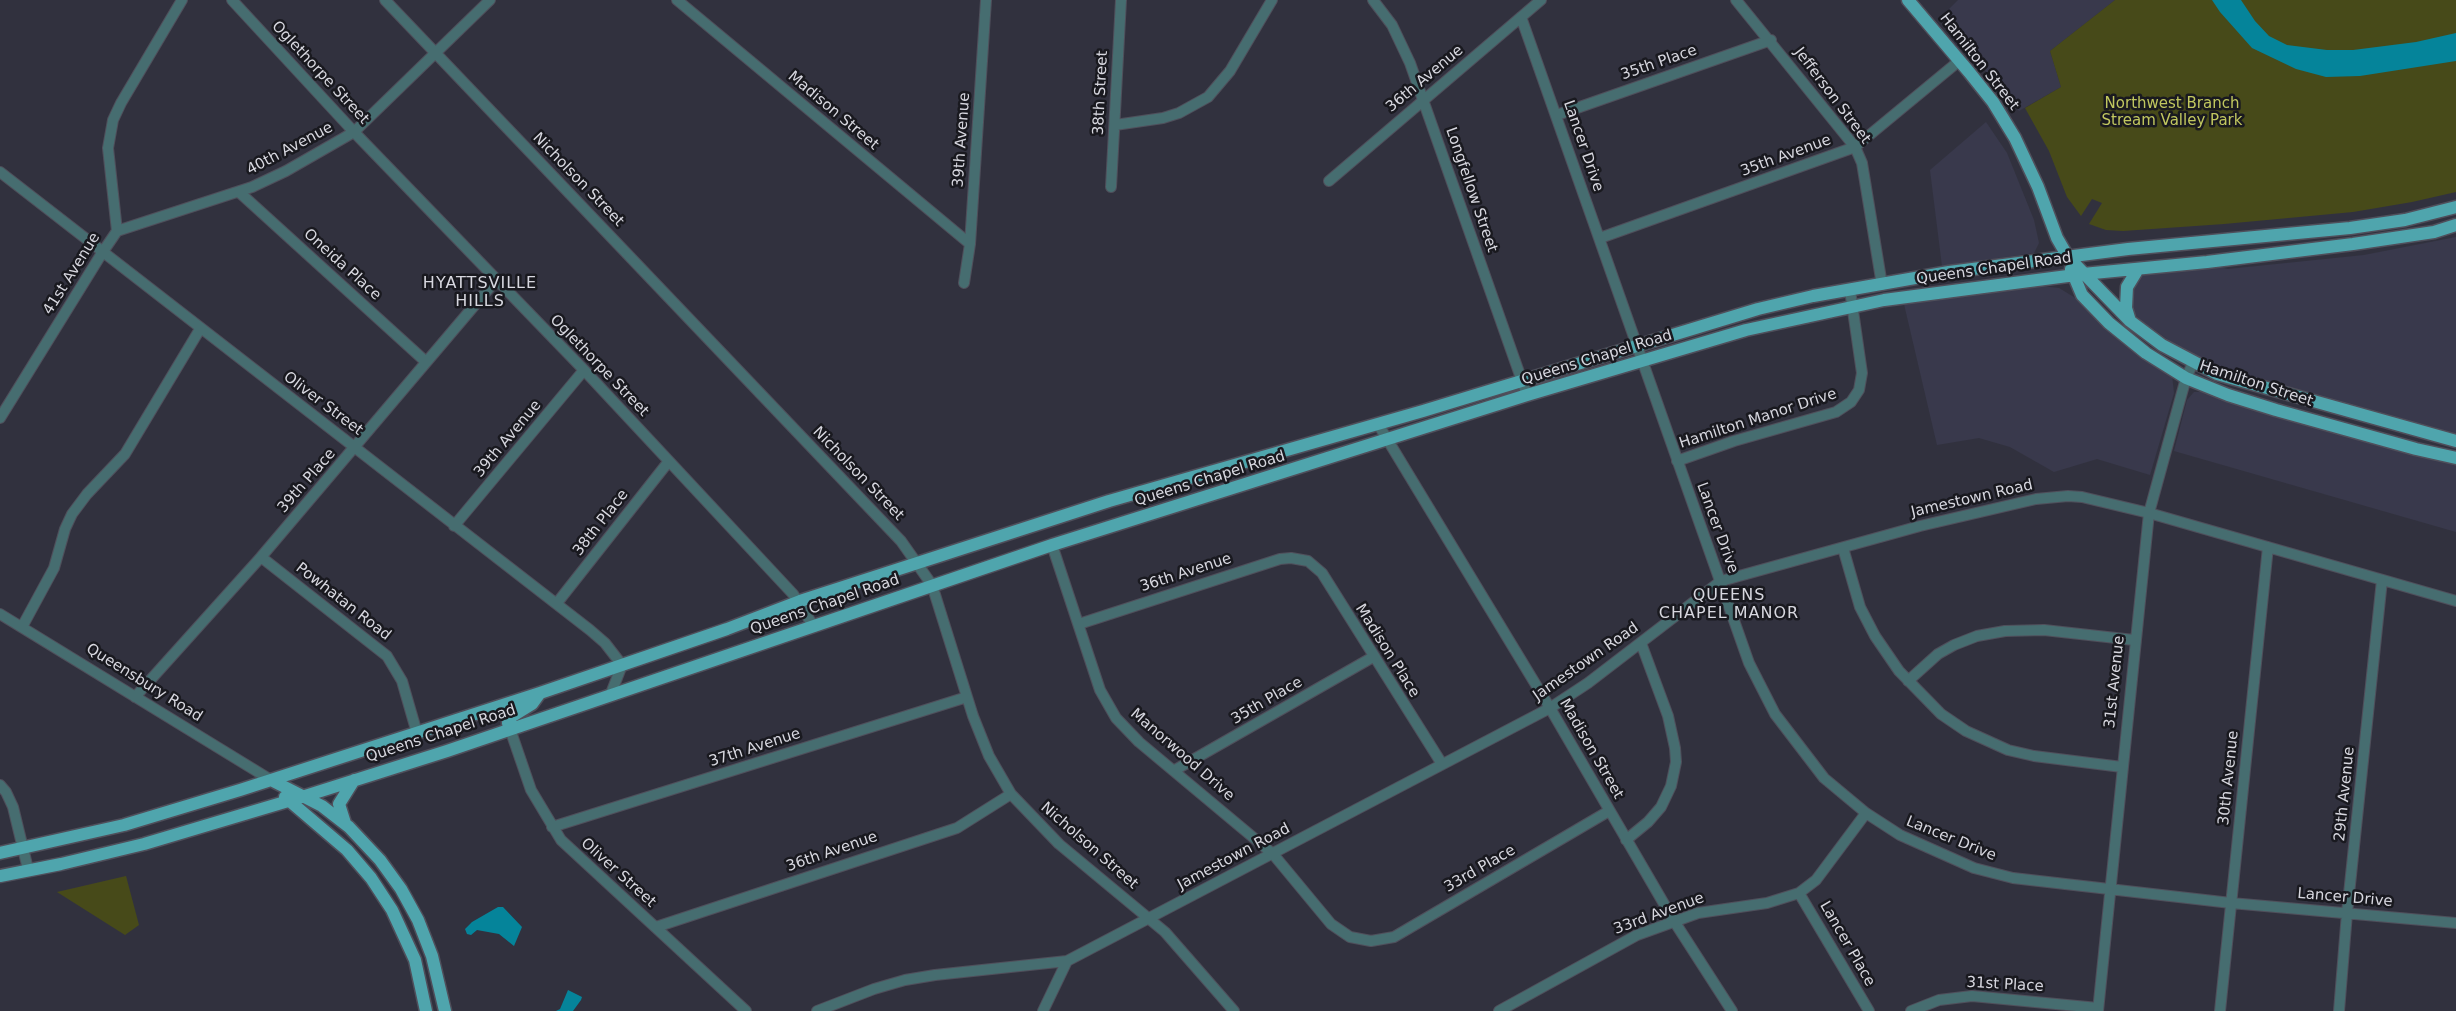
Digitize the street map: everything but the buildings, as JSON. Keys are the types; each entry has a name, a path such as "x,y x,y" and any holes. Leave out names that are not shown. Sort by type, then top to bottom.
{"main road":[{"name":"Hamilton Street","path":"1908,0 1993,102 2015,138 2038,187 2058,238 2077,274 2082,295 2109,323 2146,353 2186,378 2228,395 2453,458"},
{"name":"Queens Chapel Road","path":"0,853 124,825 271,780 540,693 727,629 800,601 1109,501 1378,424 1758,309 1949,272 2128,249 2350,228 2406,220 2456,207"},
{"name":"Queens Chapel Road","path":"0,876 61,864 144,844 305,796 610,696 1052,545 1388,441 1528,395 1644,362 1746,330 1853,306 2077,274 2138,269 2353,244 2434,232 2456,225"},
{"path":"2130,320 2126,308 2127,287 2138,269"},
{"name":"Hamilton Street","path":"2077,274 2162,345 2217,374 2456,441"},
{"path":"510,729 508,723 511,717 532,704 540,693"},
{"name":"Queensbury Road","path":"271,780 305,796 345,823 380,860 394,879 425,937 437,974 445,1011"},
{"name":"Queensbury Road","path":"271,780 288,801 347,850 371,878 392,910"},
{"path":"345,823 339,804 354,780"},
{"path":"394,879 388,892 392,910 415,960 426,1011"}],"street":[{"name":"41st Avenue","path":"0,418 117,231 108,148 113,120 121,103 182,0"},
{"name":"Oglethorpe Street","path":"232,0 354,132 584,370 800,601 814,627"},
{"name":"Nicholson Street","path":"385,0 901,541 932,585 981,738 1011,794 1059,844 1150,918 1178,945 1234,1011"},
{"name":"40th Avenue","path":"117,231 239,192 286,171 354,132 490,0"},
{"name":"Madison Street","path":"677,0 970,244"},
{"name":"39th Avenue","path":"964,283 970,244 986,0"},
{"name":"38th Street","path":"1111,187 1121,0"},
{"path":"1115,124 1163,118 1179,113 1208,97 1230,71 1272,0"},
{"name":"Longfellow Street","path":"1373,0 1400,39 1528,395"},
{"name":"36th Avenue","path":"1329,181 1540,0"},
{"name":"Jefferson Street","path":"1736,0 1771,40 1855,147 1862,163 1882,285"},
{"name":"Lancer Drive","path":"1521,17 1749,663 1775,714 1824,778 1866,813 1900,835 1974,868 2027,880 2231,903 2456,923"},
{"name":"35th Place","path":"1557,115 1771,40"},
{"name":"35th Avenue","path":"1600,238 1855,147 1959,61"},
{"name":"Oliver Street","path":"0,172 454,526 557,603 604,643 622,665"},
{"name":"Oneida Place","path":"239,192 425,361"},
{"name":"39th Place","path":"135,696 261,558 356,448 425,361 496,280"},
{"name":"Hamilton Manor Drive","path":"1677,462 1734,441 1836,412 1851,402 1859,390 1862,373 1850,290"},
{"path":"22,627 54,568 65,529 72,514 87,494 125,454 200,329"},
{"name":"31st Avenue","path":"2098,1009 2112,889 2134,640 2148,513 2186,378 2193,363"},
{"name":"39th Avenue","path":"454,526 584,370"},
{"name":"Madison Street","path":"1378,424 1550,708 1674,921 1731,1010"},
{"name":"38th Place","path":"557,603 669,461"},
{"name":"Jamestown Road","path":"817,1011 874,989 905,980 1067,960 1550,708 1588,683 1721,581 1920,526 2036,499 2057,496 2082,497 2148,513 2456,601"},
{"name":"Manorwood Drive","path":"1052,545 1100,690 1116,718 1139,742 1175,770 1273,854 1330,924 1350,937 1361,940"},
{"name":"30th Avenue","path":"2220,1011 2268,547"},
{"path":"1843,548 1860,606 1884,650 1908,681 1941,714 1966,731 1996,746 2028,755 2122,767"},
{"name":"Powhatan Road","path":"261,558 387,656 402,681 417,733"},
{"name":"36th Avenue","path":"1079,624 1280,559 1302,559"},
{"name":"Madison Place","path":"1302,559 1313,564 1322,573 1373,657 1442,764"},
{"name":"29th Avenue","path":"2339,1011 2347,913 2382,580"},
{"name":"Queensbury Road","path":"0,614 271,780"},
{"path":"1908,681 1938,654 1954,645 1977,636 2005,630 2044,630 2134,640"},
{"path":"1626,840 1648,822 1661,807 1671,786 1676,762 1668,716 1641,643"},
{"name":"35th Place","path":"1175,770 1373,657"},
{"path":"610,696 622,665"},
{"name":"37th Avenue","path":"552,827 967,697"},
{"name":"Oliver Street","path":"510,729 531,790 552,827 570,850 746,1011"},
{"path":"0,785 10,798 24,847 28,870"},
{"name":"36th Avenue","path":"656,927 958,828 1011,794"},
{"name":"33rd Place","path":"1361,940 1378,940 1394,937 1609,811"},
{"name":"33rd Avenue","path":"1499,1011 1612,947 1637,935 1711,910 1781,900 1799,893 1816,880 1866,813"},
{"name":"Lancer Place","path":"1799,893 1869,1011"},
{"path":"1043,1011 1067,960"},
{"name":"31st Place","path":"1911,1011 1939,1000 1972,996 2098,1009"}],"shaded area":[{"path":"1958,0 2115,0 2050,51 2061,87 2019,111 1941,17"},
{"path":"1986,122 2007,153 2034,220 2039,243 2034,253 1942,266 1930,170"},
{"path":"2456,237 2456,436 2217,366 2170,341 2139,319 2132,310 2132,287 2141,276 2155,272 2218,267 2228,269 2364,255"},
{"path":"2041,286 2059,288 2087,305 2172,375 2174,393 2150,475 2097,459 2054,472 2010,447 1979,438 1937,445 1904,304 1942,297"},
{"path":"2194,392 2207,392 2456,464 2456,532 2174,451 2187,400"}],"green space":[{"name":"Northwest Branch Stream Valley Park","path":"2115,0 2456,0 2456,192 2353,212 2224,224 2123,231 2106,230 2089,224 2102,203 2092,199 2081,216 2067,197 2049,151 2025,108 2061,87 2050,51"},
{"path":"126,876 139,925 125,935 57,892"}],"water":[{"path":"2212,0 2241,0 2255,21 2269,36 2287,45 2327,50 2353,50 2416,42 2456,33 2456,61 2360,76 2326,77 2296,69 2252,48 2220,12"},
{"path":"498,907 503,907 522,927 514,946 499,934 477,930 471,935 467,934 465,929 472,922"},
{"path":"568,990 582,997 581,1000 573,1011 556,1011 560,1009"}],"district":[{"name":"HYATTSVILLE HILLS","path":"480,293"},
{"name":"QUEENS CHAPEL MANOR","path":"1729,605"}]}
